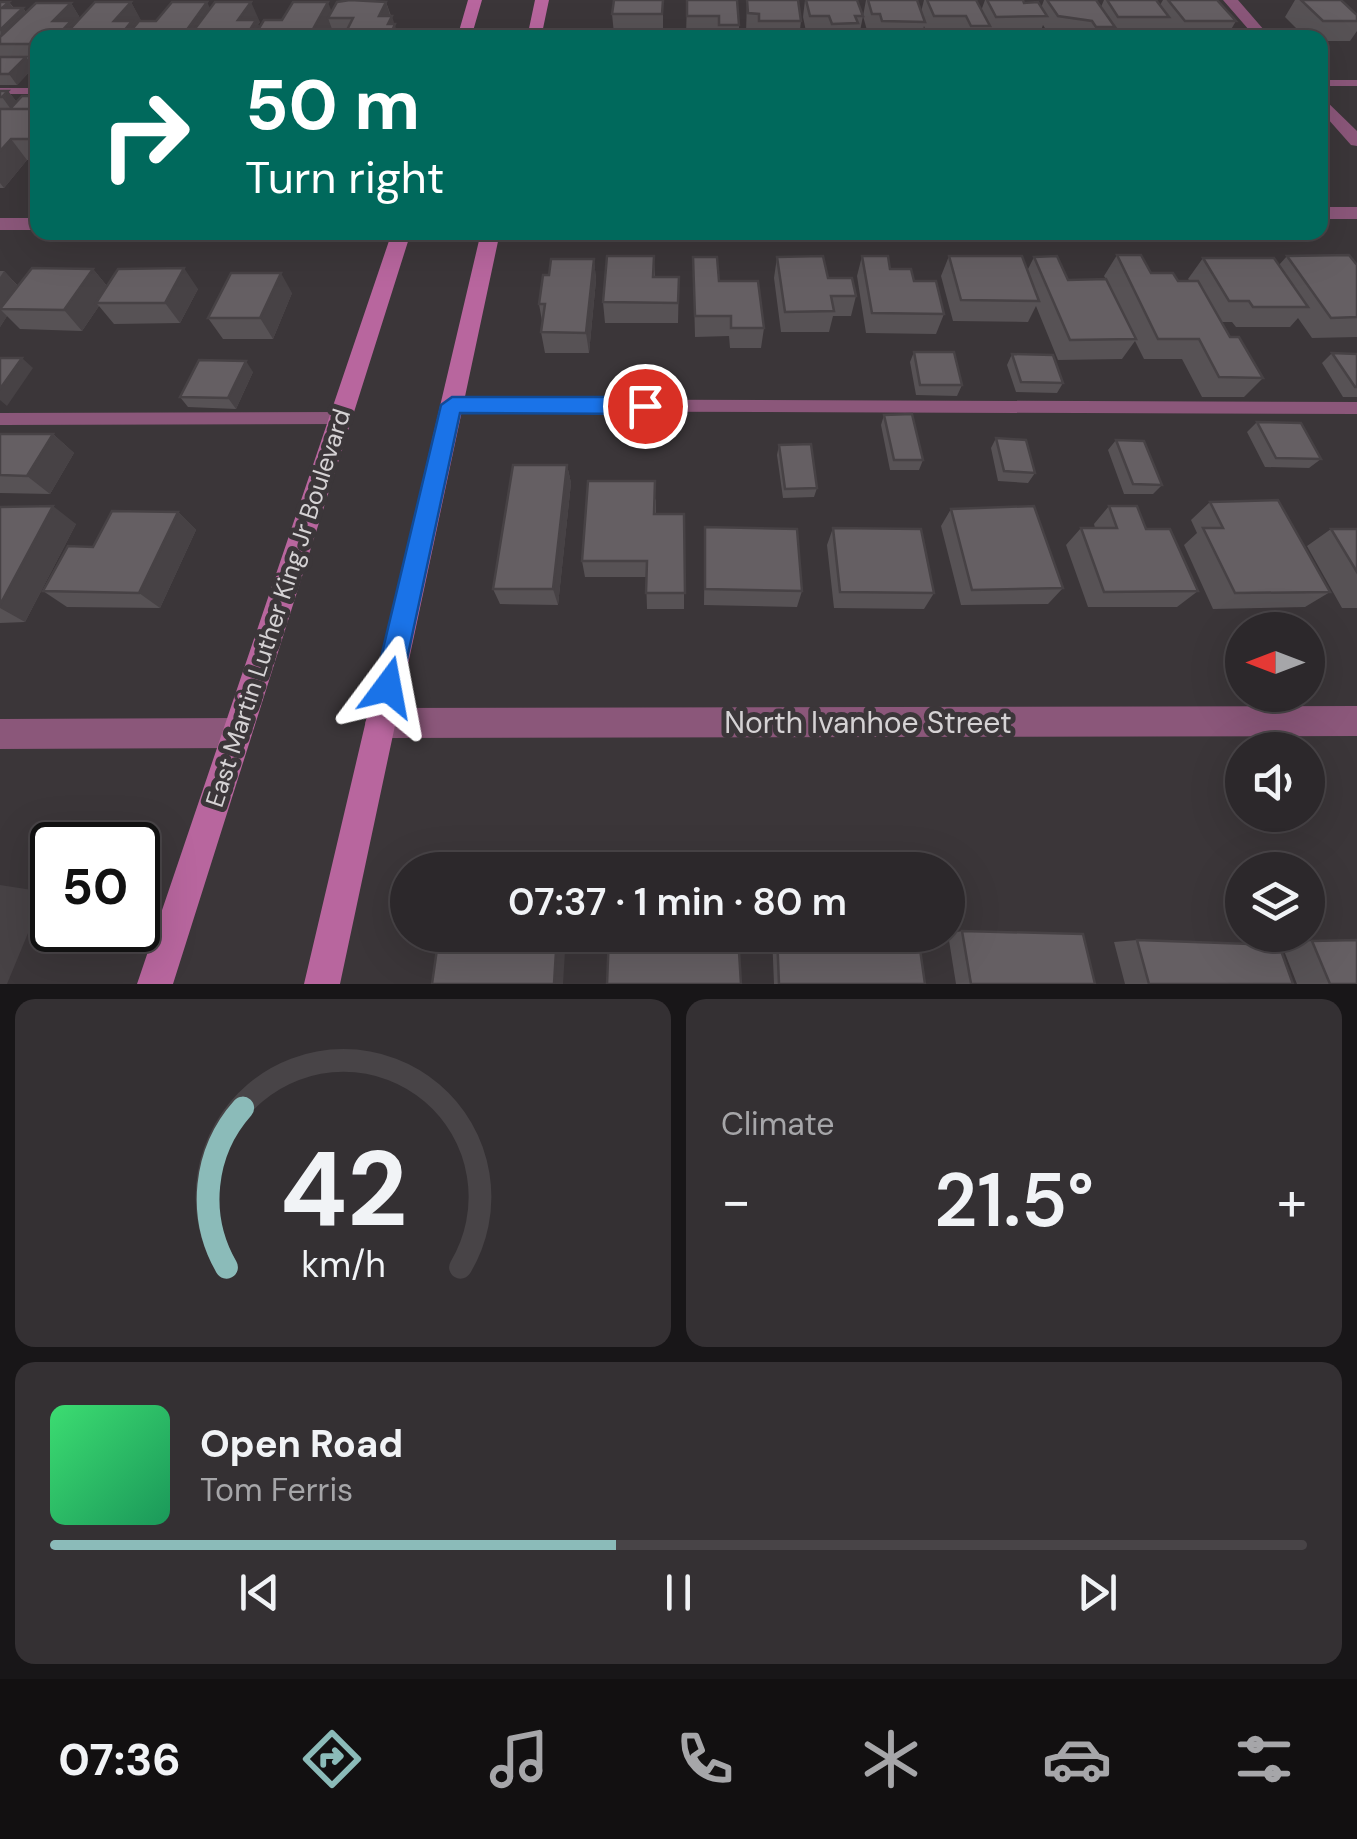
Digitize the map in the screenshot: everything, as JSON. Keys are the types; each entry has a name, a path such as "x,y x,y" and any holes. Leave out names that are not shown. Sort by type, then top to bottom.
{"main road":[{"path":"466,30 475,0"},
{"path":"536,30 542,0"},
{"name":"East Martin Luther King Jr Boulevard","path":"155,984 399,240"},
{"path":"322,984 489,240"}],"street":[{"path":"1230,0 1257,30"},
{"path":"1328,109 1357,141"},
{"path":"1328,213 1357,213"},
{"path":"0,224 30,224"},
{"name":"North Ivanhoe Street","path":"380,723 1357,721"},
{"path":"0,734 237,733"}],"lane":[{"path":"1328,82 1357,82"},
{"path":"0,91 30,91"},
{"path":"452,405 1357,408"},
{"path":"0,418 341,418"}],"building":[{"path":"614,0 663,0 662,14 612,14"},
{"path":"687,0 737,0 739,25 719,25 719,16 687,16"},
{"path":"747,0 798,0 801,21 759,21 759,14 748,13"},
{"path":"806,0 857,0 863,16 855,16 858,23 832,24 829,16 810,16"},
{"path":"868,0 917,0 925,22 882,21 880,14 872,14"},
{"path":"927,0 976,0 990,26 971,26 966,16 934,16"},
{"path":"987,0 1038,2 1047,16 996,17"},
{"path":"1047,0 1096,0 1115,27 1096,27 1092,21 1058,16"},
{"path":"1107,0 1156,0 1169,17 1118,17"},
{"path":"1168,0 1217,0 1236,21 1185,21"},
{"path":"1301,0 1341,0 1357,15 1357,21 1323,21"},
{"path":"0,2 9,2 2,8 23,8 0,30"},
{"path":"95,2 131,2 114,21 132,21 125,30 69,30"},
{"path":"172,2 207,2 187,30 132,30 139,21 156,21"},
{"path":"215,2 251,2 238,20 256,20 250,30 194,30"},
{"path":"293,2 328,2 312,30 258,30 264,20 282,20"},
{"path":"337,2 386,2 379,16 392,16 388,24 395,24 392,30 347,30 353,18 328,18"},
{"path":"36,3 71,3 53,21 71,21 63,30 30,30 30,44 0,44 0,37"},
{"path":"0,57 26,57 9,74 0,74"},
{"path":"22,96 30,96 30,109 10,109"},
{"path":"0,109 30,109 30,139 11,139 0,151"},
{"path":"1117,255 1141,255 1151,273 1173,273 1178,281 1198,281 1230,337 1239,337 1263,378 1219,377 1199,339 1158,339"},
{"path":"1349,255 1357,265 1357,317 1331,318 1287,256"},
{"path":"607,256 654,256 653,277 679,277 678,303 603,302"},
{"path":"823,256 828,278 852,278 856,296 831,296 834,311 785,312 777,257"},
{"path":"862,256 888,256 890,269 911,269 914,281 936,281 944,314 872,313"},
{"path":"949,256 1022,256 1039,301 961,300"},
{"path":"1057,256 1068,280 1106,279 1136,339 1070,340 1034,257"},
{"path":"693,257 717,257 719,281 758,281 764,328 731,328 731,316 695,316"},
{"path":"1203,258 1274,258 1308,307 1253,307 1249,301 1229,301"},
{"path":"551,259 594,259 586,333 541,332 545,304 539,304 543,275 549,275"},
{"path":"32,268 93,269 64,310 0,309"},
{"path":"184,268 165,303 96,303 118,269"},
{"path":"231,273 281,273 260,318 208,318"},
{"path":"914,352 954,352 962,385 920,385"},
{"path":"1332,353 1357,354 1357,387 1355,387"},
{"path":"1012,354 1053,355 1063,383 1021,382"},
{"path":"0,358 22,358 0,389"},
{"path":"199,360 246,361 228,398 180,397"},
{"path":"912,414 923,460 894,460 884,415"},
{"path":"1257,422 1301,423 1321,459 1276,458"},
{"path":"0,434 53,434 27,476 0,475"},
{"path":"996,438 1026,440 1035,473 1004,471"},
{"path":"1116,440 1144,441 1162,485 1133,484"},
{"path":"811,444 817,488 785,489 779,445"},
{"path":"513,465 567,465 553,589 493,589"},
{"path":"588,481 655,481 654,514 684,514 685,593 646,593 647,561 582,561"},
{"path":"1278,500 1330,592 1235,593 1203,528 1223,528 1210,502"},
{"path":"53,506 0,605 0,507"},
{"path":"1034,506 1063,588 972,590 951,509"},
{"path":"1109,506 1137,506 1146,529 1170,529 1198,591 1104,592 1081,528 1117,528"},
{"path":"112,511 178,512 139,593 43,591 68,546 93,547"},
{"path":"705,527 797,529 802,591 705,589"},
{"path":"833,528 921,529 934,593 840,592"},
{"path":"1331,529 1357,529 1357,572"},
{"path":"965,931 1083,934 1095,984 971,984"},
{"path":"1137,940 1225,943 1225,952 1282,952 1293,984 1149,984"},
{"path":"1357,940 1357,984 1330,984 1317,952 1325,952 1325,941"},
{"path":"437,952 556,952 554,984 432,984"},
{"path":"608,952 739,952 741,984 607,984"},
{"path":"778,952 920,952 925,984 779,984"}],"route":[{"path":"388,687 452,405 645,406"}]}
